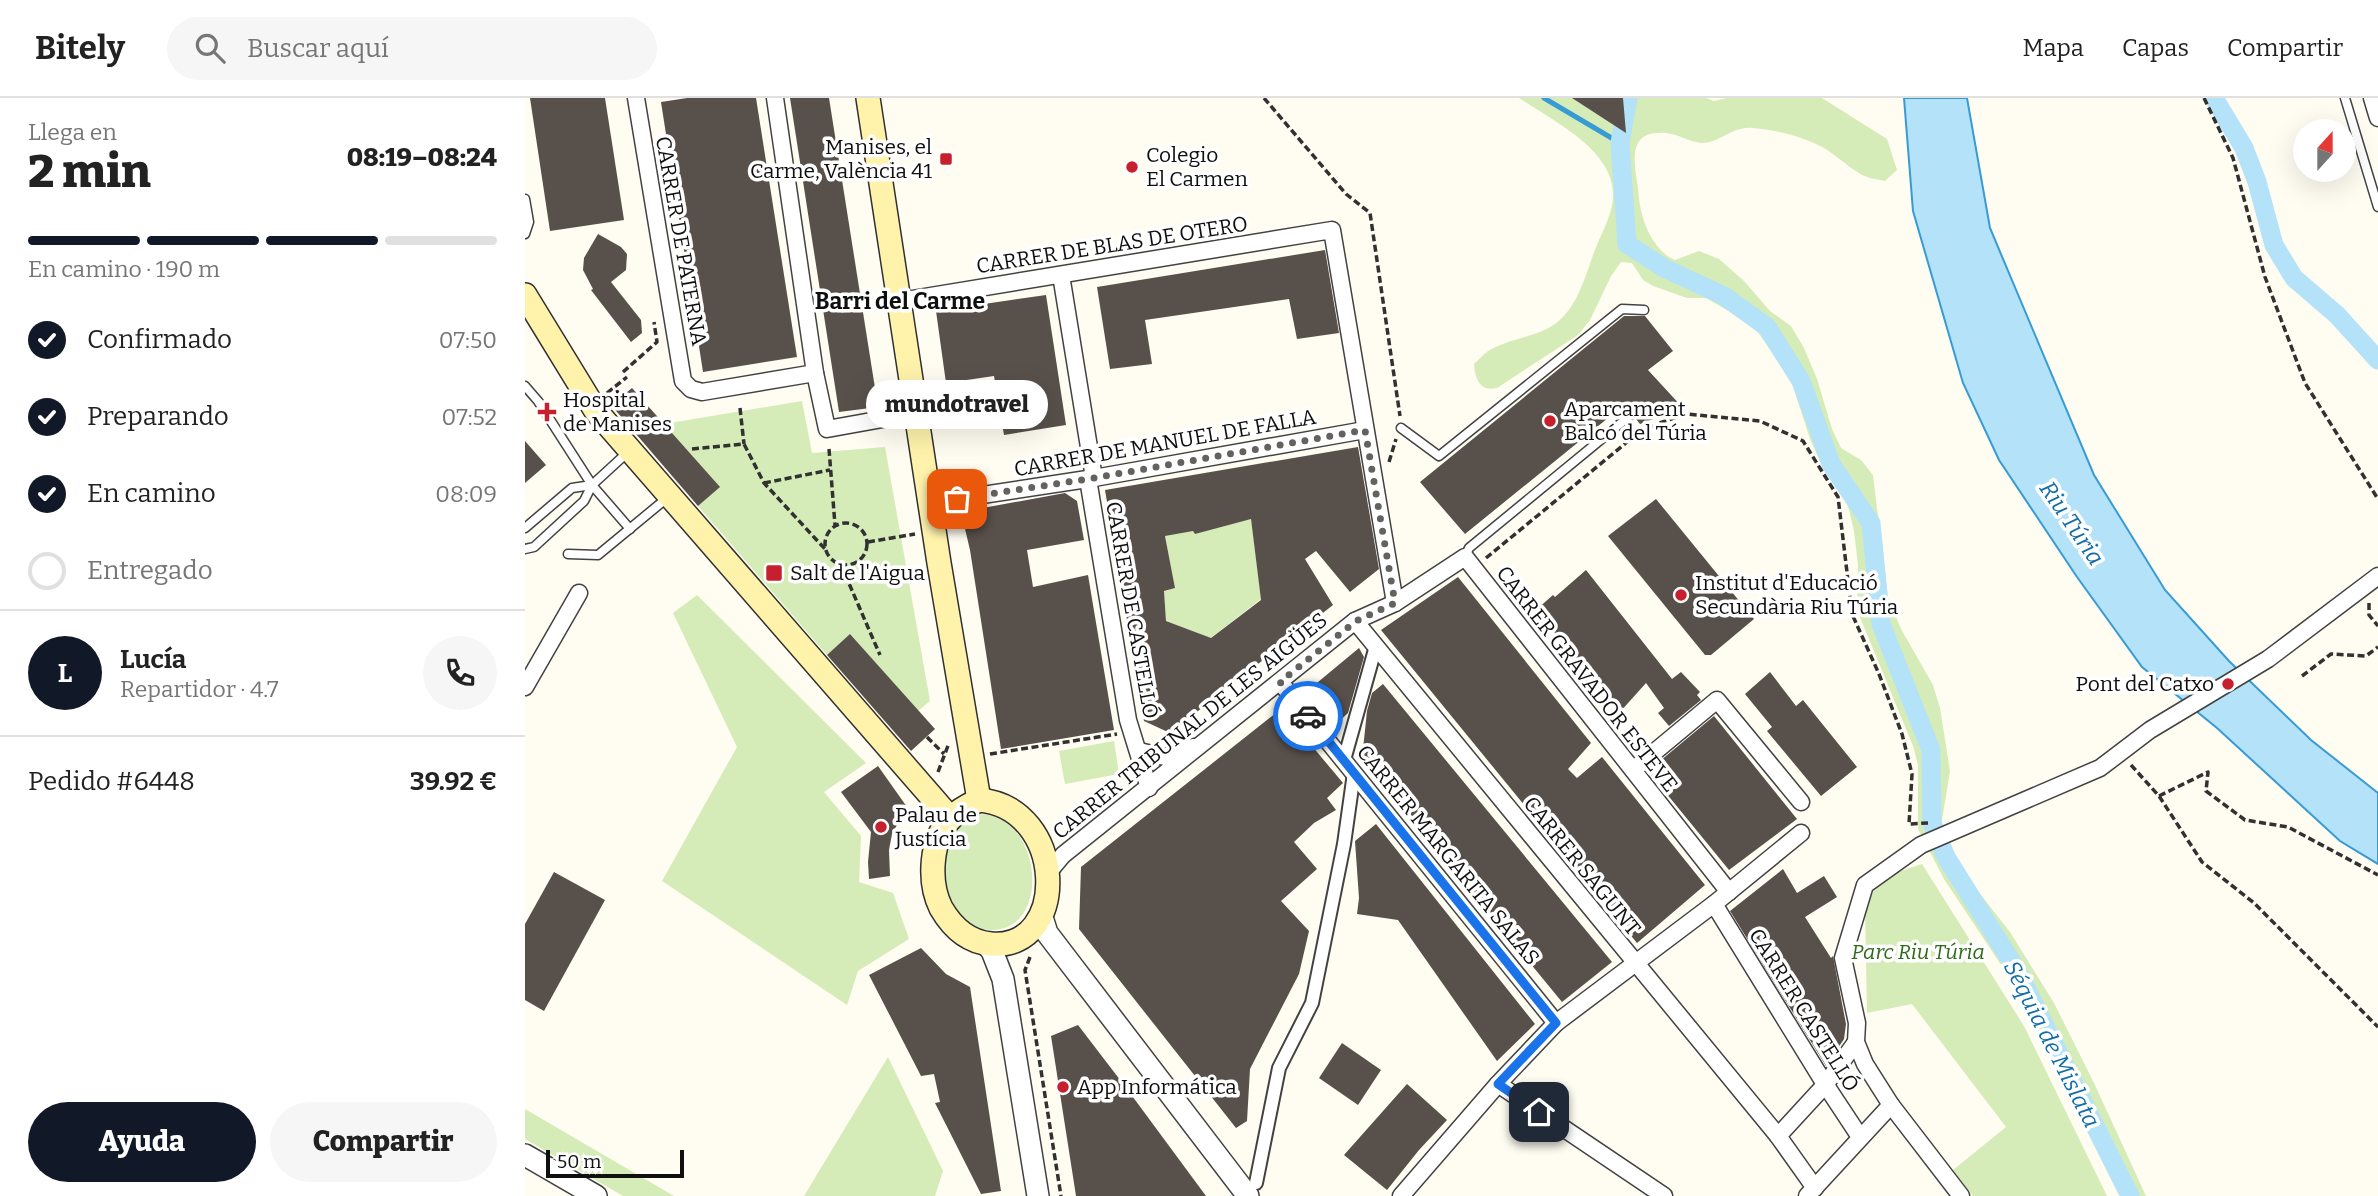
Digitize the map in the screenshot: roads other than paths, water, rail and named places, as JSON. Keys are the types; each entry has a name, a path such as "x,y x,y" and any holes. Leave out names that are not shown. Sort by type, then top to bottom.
{"main road":[{"path":"868,98 930,503 961,736 979,800"},
{"path":"525,295 596,411 950,818"},
{"path":"979,800 1003,805 1028,824 1039,839 1048,873 1041,914 1033,928 1021,939 1000,945 986,944 965,936 955,928 936,897 933,881 937,842 950,818 979,800"}],"street":[{"name":"CARRER DE PATERNA","path":"636,98 684,381 691,389 702,392 815,373"},
{"path":"775,98 815,373 827,429 916,413"},
{"path":"2372,98 2378,118"},
{"name":"CARRER DE BLAS DE OTERO","path":"899,301 1332,230 1365,430"},
{"name":"CARRER DE CASTELLÓ","path":"1061,275 1128,720 1149,788"},
{"path":"1365,430 1395,603 1465,557"},
{"name":"CARRER DE MANUEL DE FALLA","path":"930,503 1365,430"},
{"name":"CARRER GRAVADOR ESTEVE","path":"1465,557 1728,892"},
{"path":"1961,1196 1891,1105 1865,1065 1856,1042 1857,1023 1843,958 1865,885 1921,845 2100,768 2150,730 2269,659 2378,576"},
{"path":"526,684 579,593"},
{"name":"CARRER TRIBUNAL DE LES AIGÜES","path":"1048,873 1063,855 1356,621 1395,603"},
{"name":"CARRER SAGUNT","path":"1356,621 1778,1136 1811,1192"},
{"path":"1252,1189 1279,1068 1312,1003 1344,844 1349,767 1376,646"},
{"name":"CARRER MARGARITA SALAS","path":"1280,682 1556,1023"},
{"path":"1633,769 1717,700 1801,802"},
{"path":"1139,751 1165,757 1202,744"},
{"path":"1404,1195 1498,1084 1556,1023 1714,904 1801,833"},
{"name":"CARRER CASTELLÓ","path":"1714,904 1860,1137"},
{"path":"1041,914 1043,925 1052,939 1252,1189"},
{"path":"986,944 992,951 1003,979 1038,1196"},
{"path":"1778,1136 1825,1085 1856,1042"},
{"path":"1498,1084 1664,1196"},
{"path":"1811,1192 1891,1105"},
{"path":"525,1155 596,1196"}],"lane":[{"path":"2345,98 2378,207"},
{"path":"525,199 529,222 525,234"},
{"path":"1401,428 1439,456 1622,309 1644,310"},
{"path":"525,386 538,401 592,485 630,530"},
{"path":"1465,557 1469,548 1632,414"},
{"path":"525,549 534,547 585,501 592,485 630,451"},
{"path":"525,527 572,488 592,485"},
{"path":"568,554 598,555 670,496"}],"water":[{"name":"Riu Túria","path":"1904,98 1967,98 1990,228 2094,475 2165,590 2229,661 2311,740 2378,793 2378,864 2340,841 2217,728 2142,667 2077,577 1999,460 1963,383 1913,211"}],"waterway":[{"path":"1544,98 1620,143"},
{"name":"Séquia de Mislata","path":"1628,98 1620,143 1627,244 1664,268 1724,296 1767,327 1801,381 1831,464 1871,523 1881,624 1931,750 1932,823 1946,857 2018,972 2130,1196"},
{"path":"2214,98 2244,148 2257,182 2274,245 2294,278 2337,315 2378,360"}],"place":[{"name":"Manises, el Carme, València 41","path":"946,159"},
{"name":"Colegio El Carmen","path":"1132,167"},
{"name":"Hospital de Manises","path":"547,412"},
{"name":"Aparcament Balcó del Túria","path":"1550,421"},
{"name":"mundotravel","path":"957,499"},
{"name":"Salt de l'Aigua","path":"774,573"},
{"name":"Institut d'Educació Secundària Riu Túria","path":"1681,595"},
{"name":"Pont del Catxo","path":"2228,684"},
{"name":"Palau de Justícia","path":"881,827"},
{"name":"App Informática","path":"1063,1087"}],"district":[{"name":"Barri del Carme","path":"900,301"}],"park label":[{"name":"Parc Riu Túria","path":"1918,952"}]}
